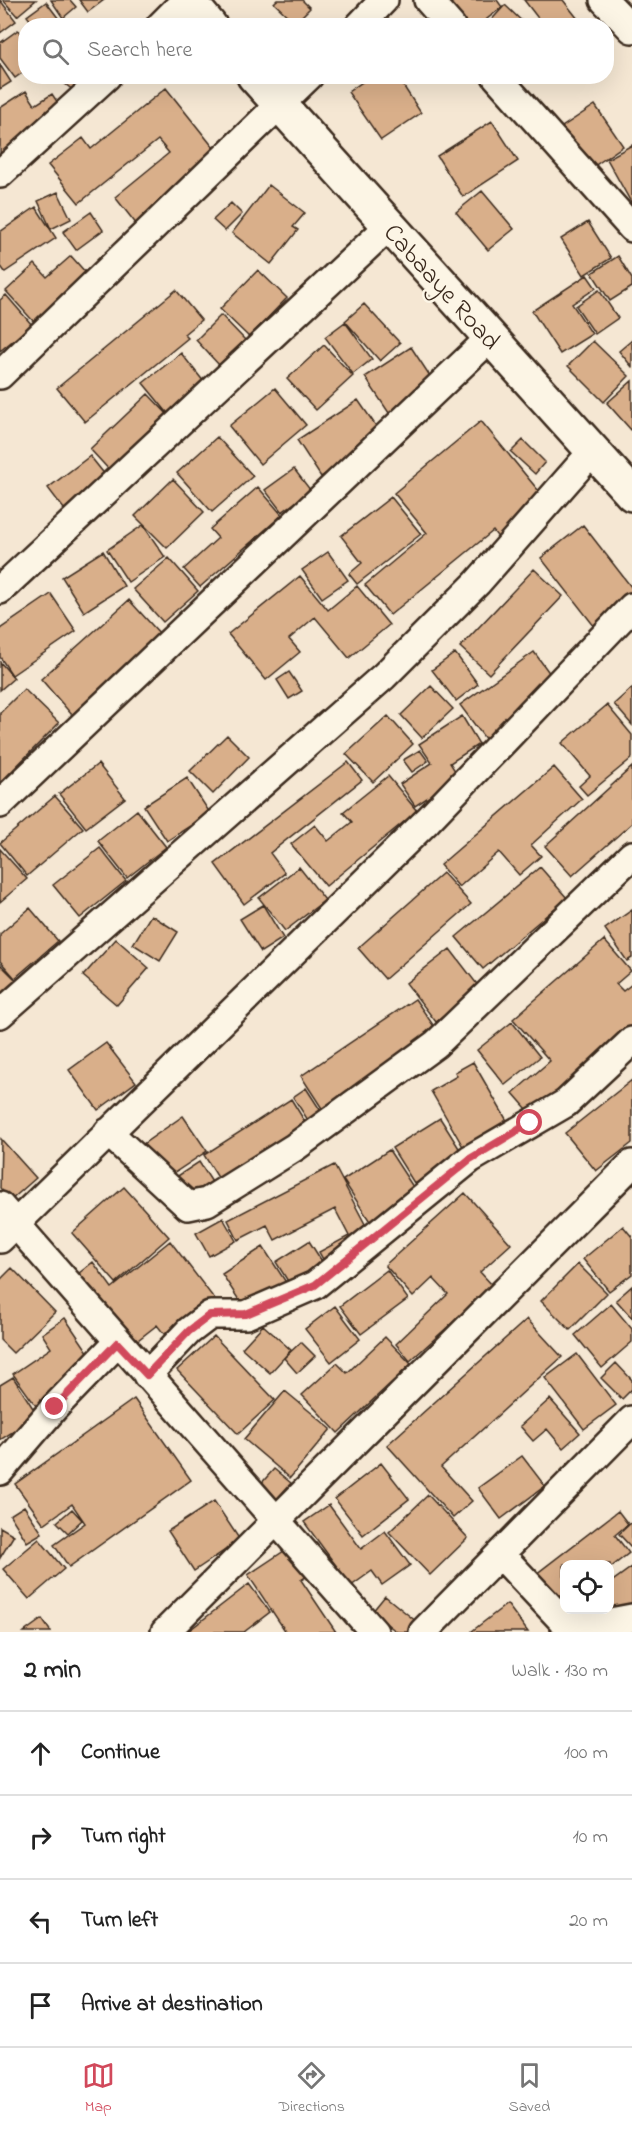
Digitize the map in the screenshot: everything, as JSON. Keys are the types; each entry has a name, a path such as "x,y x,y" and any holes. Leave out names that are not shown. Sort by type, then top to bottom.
{"street":[{"path":"168,18 187,0 203,18"},
{"path":"367,18 384,0"},
{"path":"428,0 443,18"},
{"path":"604,0 632,30"},
{"path":"0,174 98,84"},
{"name":"Cabaaye Road","path":"261,84 632,494"},
{"path":"0,375 301,84"},
{"path":"503,84 632,228"},
{"path":"0,590 388,226"},
{"path":"0,804 490,338"},
{"path":"0,1014 384,676 477,583 593,451"},
{"path":"374,1632 147,1375 5,1222 108,1132 428,820 632,607"},
{"path":"108,1132 188,1206 207,1202 295,1147 436,1044 632,855"},
{"path":"147,1375 189,1331 210,1315 246,1314 315,1285 470,1159 566,1103 632,1041"},
{"path":"165,1632 275,1519 632,1164"},
{"path":"0,1471 55,1407 117,1343"},
{"path":"423,1632 632,1420"},
{"path":"500,1554 562,1620 595,1624 632,1618"}],"building":[{"path":"0,0 16,21 0,33"},
{"path":"3,0 36,0 17,16"},
{"path":"51,0 70,0 76,7 63,18"},
{"path":"79,0 104,0 88,12"},
{"path":"277,0 302,0 310,8 300,18 290,18 274,3"},
{"path":"455,0 497,0 502,7 488,18 455,18 447,7"},
{"path":"524,0 563,0 577,18 538,18"},
{"path":"46,2 58,18 29,18 27,16"},
{"path":"505,5 519,18 493,18"},
{"path":"18,30 18,76 15,78 0,58 0,43"},
{"path":"0,65 11,82 0,89"},
{"path":"65,84 79,84 74,91"},
{"path":"360,84 402,84 421,113 381,140 348,92"},
{"path":"166,88 221,157 137,225 115,197 169,153 158,140 79,203 48,165 83,138 91,149"},
{"path":"26,91 35,105 52,94 66,115 0,158 0,108"},
{"path":"595,105 623,146 587,171 559,129"},
{"path":"492,121 518,161 463,197 437,156"},
{"path":"632,145 632,204 607,159"},
{"path":"269,185 305,213 293,227 298,230 271,264 232,233"},
{"path":"482,191 514,229 488,250 456,212"},
{"path":"58,192 71,219 51,229 38,201"},
{"path":"231,203 242,214 225,231 213,220"},
{"path":"36,207 56,238 5,272 0,265 0,232"},
{"path":"91,212 103,230 76,250 63,232"},
{"path":"588,222 611,258 584,275 561,239"},
{"path":"71,256 87,274 34,322 6,291 35,264 47,277"},
{"path":"618,256 632,279 632,287 610,301 592,273"},
{"path":"258,270 287,298 249,337 220,309"},
{"path":"587,275 596,288 572,304 592,334 560,354 532,311"},
{"path":"176,290 201,320 184,334 188,338 85,422 57,388"},
{"path":"599,290 618,318 595,334 576,306"},
{"path":"6,295 32,325 0,351 0,300"},
{"path":"364,304 400,343 380,361 345,321"},
{"path":"221,315 245,340 219,365 196,340"},
{"path":"345,322 372,359 353,374 325,337"},
{"path":"632,340 632,367 619,351"},
{"path":"593,341 629,376 604,402 568,366"},
{"path":"324,345 353,376 316,410 287,379"},
{"path":"411,347 434,382 389,413 365,377"},
{"path":"181,353 208,387 171,417 143,383"},
{"path":"632,381 632,431 607,403"},
{"path":"275,388 306,425 260,464 229,426"},
{"path":"148,394 172,419 113,474 90,449"},
{"path":"358,400 383,436 321,477 297,440"},
{"path":"481,421 547,501 500,540 493,531 390,615 365,585 427,533 394,493"},
{"path":"217,437 253,476 212,512 177,473"},
{"path":"523,440 545,462 535,474 511,452"},
{"path":"90,456 106,476 64,509 48,488"},
{"path":"294,469 311,491 282,512 265,490"},
{"path":"173,479 204,512 167,548 135,516"},
{"path":"258,487 282,515 200,587 184,569 218,538 210,529"},
{"path":"391,497 421,534 357,584 349,574 362,563 341,536"},
{"path":"143,525 165,557 128,582 107,550"},
{"path":"583,525 632,588 632,605 598,631 541,558"},
{"path":"103,551 124,586 84,612 62,577"},
{"path":"328,552 348,580 322,598 302,570"},
{"path":"169,558 198,591 163,622 133,589"},
{"path":"534,569 563,596 489,674 460,647"},
{"path":"300,576 328,610 357,586 389,625 349,658 315,617 289,639 300,652 266,680 228,634"},
{"path":"51,594 76,631 12,675 0,657 0,629"},
{"path":"129,600 161,635 72,715 41,679"},
{"path":"534,652 559,686 486,740 460,705"},
{"path":"455,653 478,684 456,701 432,670"},
{"path":"0,662 14,678 0,690"},
{"path":"289,672 302,691 289,699 277,680"},
{"path":"431,686 453,709 422,738 401,715"},
{"path":"632,688 632,725 614,704"},
{"path":"24,689 59,723 0,783 0,713"},
{"path":"607,705 632,735 632,758 587,795 579,786 590,776 562,743"},
{"path":"388,716 413,744 373,782 346,754"},
{"path":"462,716 479,744 450,763 459,777 415,806 400,784 432,763 419,744"},
{"path":"227,735 249,757 213,794 190,771"},
{"path":"420,750 428,761 412,772 403,760"},
{"path":"348,762 362,780 270,853 285,873 244,904 215,864"},
{"path":"98,764 125,798 86,828 59,794"},
{"path":"554,767 582,799 531,845 541,856 519,875 499,852 459,887 440,865"},
{"path":"632,767 632,823 572,876 545,846"},
{"path":"388,776 417,811 326,886 291,844 315,825 328,841 352,822 343,812"},
{"path":"187,778 210,813 167,841 144,806"},
{"path":"55,796 83,828 27,876 0,843"},
{"path":"137,810 166,847 127,878 98,841"},
{"path":"100,848 126,881 80,918 53,885"},
{"path":"0,849 27,879 0,902"},
{"path":"299,867 325,900 285,931 259,898"},
{"path":"540,867 567,898 483,969 456,937"},
{"path":"443,873 471,904 385,979 358,948"},
{"path":"263,905 283,938 261,952 240,919"},
{"path":"30,908 58,941 15,978 0,961 0,934"},
{"path":"632,910 632,958 627,961 605,929"},
{"path":"151,915 178,932 160,961 133,944"},
{"path":"116,939 149,968 117,1005 83,976"},
{"path":"604,940 631,971 616,984 623,991 632,984 632,1031 533,1116 513,1093 550,1061 513,1019"},
{"path":"450,949 480,988 436,1022 406,983"},
{"path":"0,964 16,980 0,997"},
{"path":"415,999 440,1035 325,1113 301,1076"},
{"path":"512,1022 540,1057 505,1085 477,1050"},
{"path":"106,1043 136,1082 98,1110 69,1070"},
{"path":"473,1062 513,1131 469,1157 431,1091 457,1076 455,1072"},
{"path":"632,1080 632,1143 596,1171 565,1133"},
{"path":"306,1088 326,1119 313,1128 293,1097"},
{"path":"291,1099 312,1133 225,1189 204,1155"},
{"path":"183,1116 207,1151 159,1183 136,1149"},
{"path":"440,1118 469,1164 421,1194 392,1148"},
{"path":"1,1139 36,1178 11,1200 0,1188"},
{"path":"389,1150 417,1193 371,1223 343,1180"},
{"path":"199,1162 221,1196 186,1219 164,1185"},
{"path":"334,1165 376,1245 329,1270 319,1252 349,1236 335,1209 275,1240 267,1225 238,1240 228,1220"},
{"path":"124,1187 169,1237 116,1283 72,1233"},
{"path":"465,1193 511,1244 480,1272 493,1286 410,1361 396,1344 448,1294 433,1278 413,1297 385,1265"},
{"path":"223,1218 236,1241 209,1256 196,1233"},
{"path":"623,1226 632,1237 632,1274 609,1291 583,1259"},
{"path":"170,1241 216,1301 168,1339 157,1325 129,1347 74,1277 93,1262 112,1288"},
{"path":"309,1241 330,1274 296,1294 276,1262"},
{"path":"263,1247 291,1290 250,1317 222,1274"},
{"path":"578,1264 607,1293 570,1330 541,1301"},
{"path":"12,1268 55,1312 13,1353 0,1340 0,1280"},
{"path":"387,1270 408,1299 361,1334 340,1306"},
{"path":"632,1286 632,1318 616,1300"},
{"path":"611,1304 632,1329 632,1342 602,1368 575,1335"},
{"path":"335,1306 360,1339 331,1362 305,1329"},
{"path":"65,1318 97,1365 36,1406 13,1374 51,1348 42,1334"},
{"path":"527,1319 562,1357 441,1467 472,1501 453,1518 387,1445"},
{"path":"263,1325 291,1350 270,1373 242,1348"},
{"path":"214,1336 275,1400 238,1434 177,1370"},
{"path":"385,1337 411,1364 338,1433 302,1395 337,1363 347,1373"},
{"path":"301,1342 315,1356 297,1373 284,1358"},
{"path":"577,1354 616,1405 584,1429 545,1378"},
{"path":"616,1363 632,1380 632,1389 622,1399 601,1378"},
{"path":"13,1377 38,1416 0,1440 0,1385"},
{"path":"285,1391 331,1429 290,1478 244,1439"},
{"path":"134,1399 191,1480 69,1567 54,1545 85,1523 72,1504 44,1524 15,1484"},
{"path":"550,1399 580,1433 563,1448 547,1429 533,1441 520,1426"},
{"path":"522,1456 545,1486 501,1519 478,1488"},
{"path":"381,1463 409,1499 363,1535 335,1499"},
{"path":"274,1469 291,1483 275,1501 258,1487"},
{"path":"428,1495 468,1538 430,1575 389,1532"},
{"path":"214,1501 240,1540 194,1571 168,1531"},
{"path":"329,1505 361,1549 385,1531 410,1565 382,1585 372,1571 351,1586 304,1522"},
{"path":"24,1506 42,1533 27,1542 10,1515"},
{"path":"72,1509 82,1520 68,1533 57,1522"},
{"path":"618,1511 628,1524 615,1535 629,1553 614,1565 614,1560 560,1560 560,1605 542,1620 518,1588"},
{"path":"632,1522 632,1548 619,1534"},
{"path":"0,1527 14,1535 0,1558"},
{"path":"39,1539 64,1569 29,1599 3,1569"},
{"path":"290,1547 309,1575 301,1580 336,1632 286,1632 248,1575"},
{"path":"632,1567 632,1614 614,1611 614,1580"},
{"path":"249,1584 270,1612 244,1632 187,1632"},
{"path":"385,1596 417,1622 409,1632 397,1632 372,1612"},
{"path":"507,1604 528,1632 472,1632 472,1631"},
{"path":"42,1619 51,1632 24,1632"}],"route":[{"path":"55,1407 117,1343 147,1375 189,1331 210,1315 246,1314 315,1285 470,1159 503,1137 530,1123"}]}
